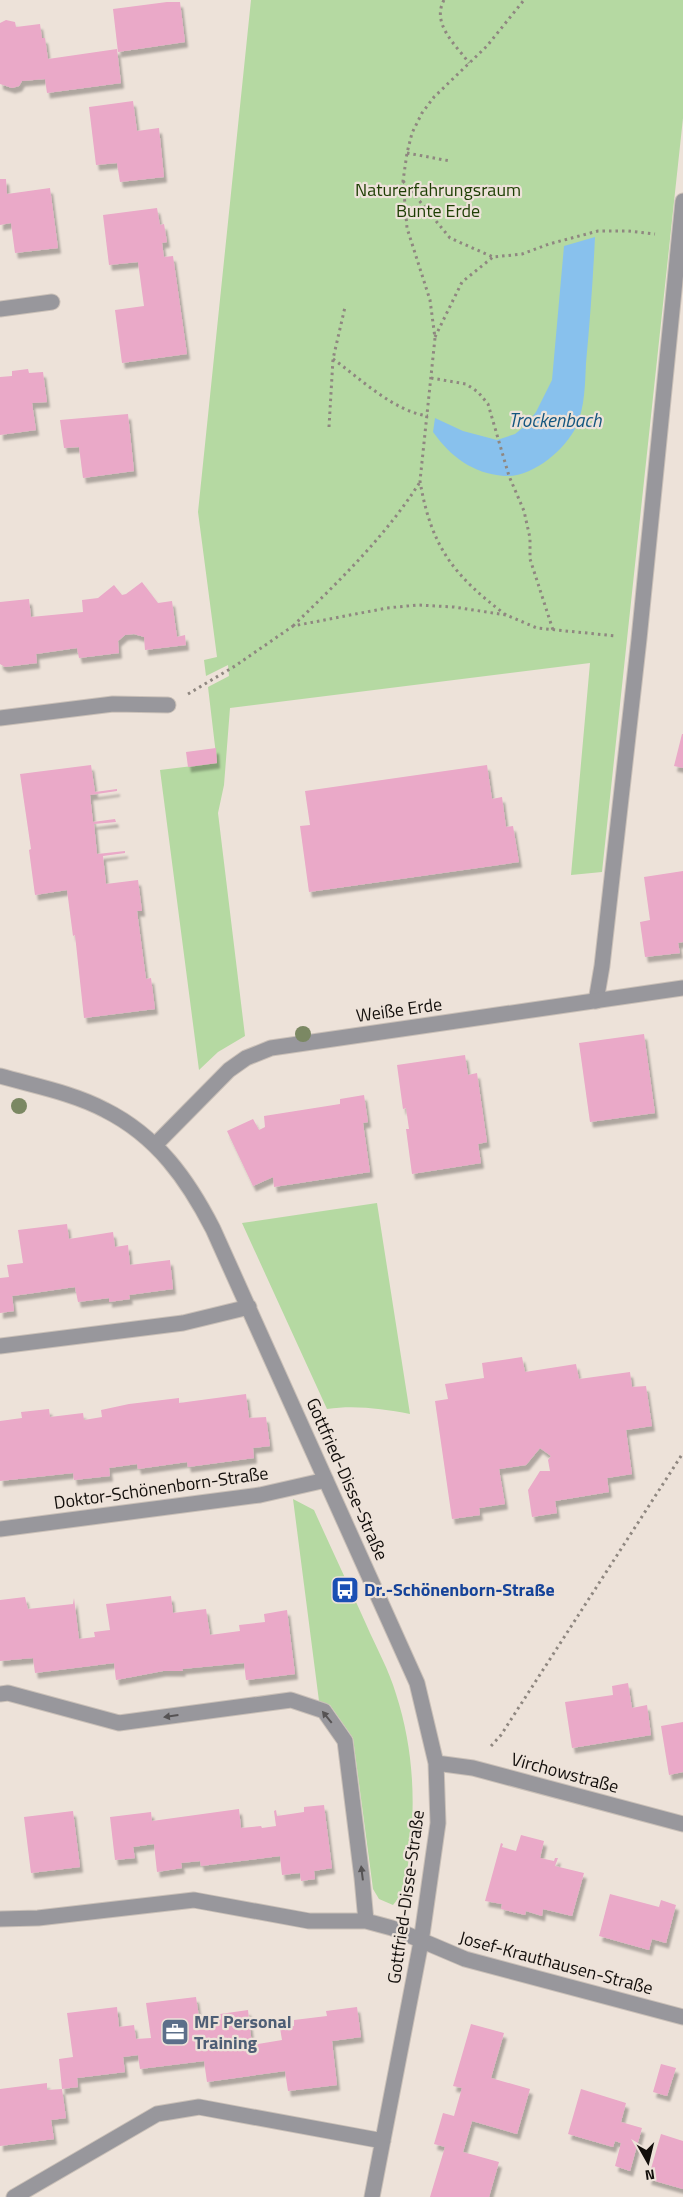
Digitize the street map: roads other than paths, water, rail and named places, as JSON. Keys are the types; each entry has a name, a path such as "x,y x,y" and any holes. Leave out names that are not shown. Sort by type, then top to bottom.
{"street":[{"path":"596,1001 602,966 639,639 683,201"},
{"path":"0,309 52,302"},
{"path":"0,718 113,704 168,705"},
{"name":"Weiße Erde","path":"155,1145 229,1070 246,1058 271,1048 683,988"},
{"name":"Gottfried-Disse-Straße","path":"0,1076 90,1103 107,1110 155,1145 180,1172 197,1198 249,1307 406,1656 426,1714 436,1763 438,1823 421,1942 372,2197"},
{"path":"0,1346 183,1323 249,1307"},
{"name":"Doktor-Schönenborn-Straße","path":"0,1528 260,1494 326,1480"},
{"path":"0,1694 8,1693 119,1723 291,1700 324,1711 345,1742 366,1921"},
{"name":"Virchowstraße","path":"436,1763 473,1768 683,1824"},
{"path":"0,1919 38,1918 194,1900 309,1921 366,1921 392,1928 421,1942"},
{"name":"Josef-Krauthausen-Straße","path":"421,1942 465,1959 683,2017"},
{"path":"14,2197 157,2114 199,2107 383,2141"}],"water":[{"name":"Trockenbach","path":"595,237 584,395 579,420 571,436 546,461 526,472 515,475 492,474 463,462 447,449 433,432 435,418 463,431 497,440 515,434 525,426 536,412 552,380 564,246"}],"place":[{"name":"Dr.-Schönenborn-Straße","path":"345,1590"},
{"name":"MF Personal Training","path":"175,2032"}],"park label":[{"name":"Naturerfahrungsraum Bunte Erde","path":"438,200"}]}
